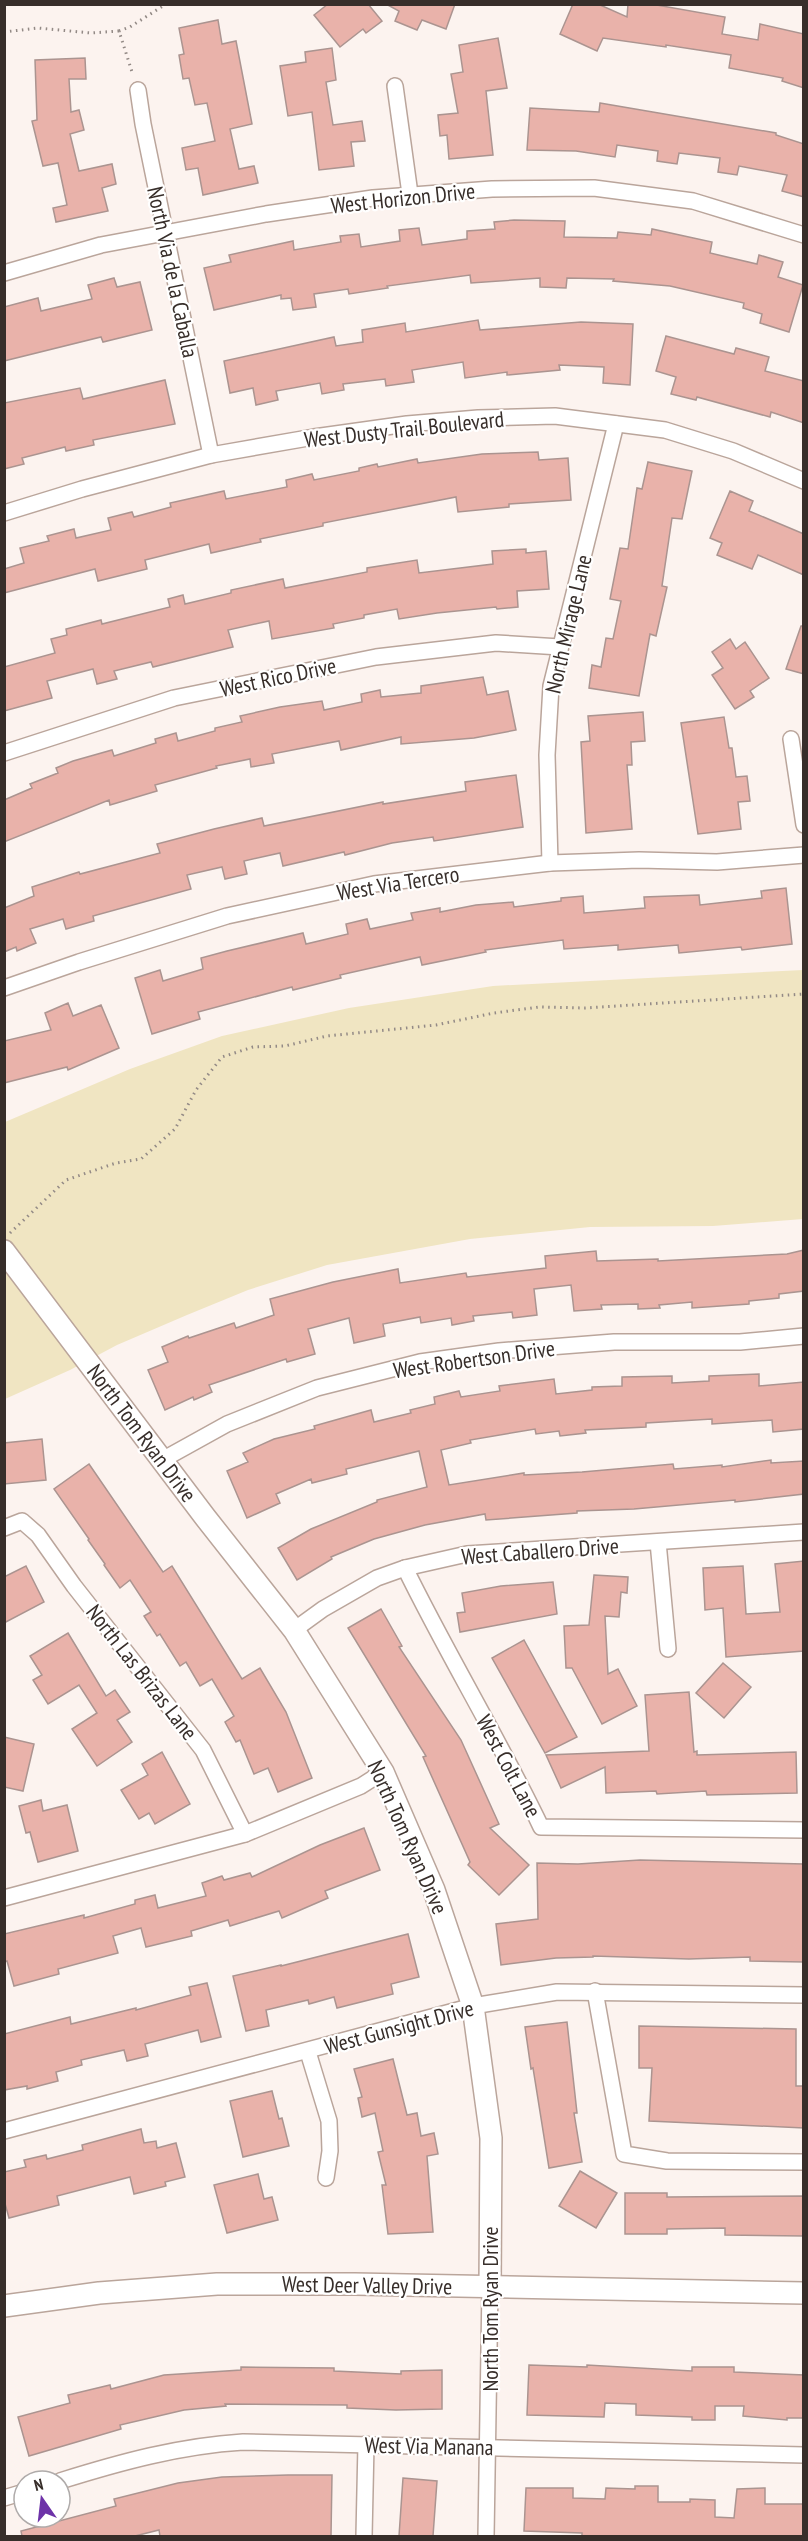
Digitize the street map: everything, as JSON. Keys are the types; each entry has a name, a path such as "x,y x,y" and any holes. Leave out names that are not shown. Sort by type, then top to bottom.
{"street":[{"path":"395,86 410,194"},
{"name":"North Via de la Caballa","path":"138,90 142,124 211,455"},
{"name":"West Horizon Drive","path":"4,273 101,245 298,209 410,194 492,189 594,188 693,201 804,235"},
{"name":"West Dusty Trail Boulevard","path":"4,513 82,489 211,455 407,424 478,418 555,416 677,434 733,452 804,481"},
{"name":"North Mirage Lane","path":"550,863 546,755 551,686 616,424"},
{"name":"West Rico Drive","path":"4,753 174,699 376,657 496,643 560,646"},
{"path":"791,739 804,825"},
{"name":"West Via Tercero","path":"4,988 227,916 374,884 550,863 639,860 717,862 804,855"},
{"name":"North Tom Ryan Drive","path":"4,1251 294,1630 383,1772 434,1890 473,2006 491,2138 486,2536"},
{"name":"West Robertson Drive","path":"162,1460 227,1424 316,1388 420,1362 499,1351 614,1342 740,1342 804,1336"},
{"name":"North Las Brizas Lane","path":"4,1528 22,1521 38,1535 74,1586 203,1750 246,1834"},
{"name":"West Caballero Drive","path":"294,1630 323,1609 377,1578 405,1568 467,1554 804,1532"},
{"path":"658,1542 668,1649"},
{"name":"West Colt Lane","path":"405,1568 442,1644 496,1736 541,1827 804,1830"},
{"path":"4,1898 246,1834 361,1786 383,1772"},
{"path":"595,1991 624,2154 667,2162 804,2162"},
{"name":"West Gunsight Drive","path":"4,2131 309,2052 473,2006 557,1992 804,1995"},
{"path":"309,2052 329,2121 330,2151 326,2178"},
{"name":"West Deer Valley Drive","path":"4,2306 99,2293 217,2284 286,2283 804,2293"},
{"name":"West Via Manana","path":"72,2477 136,2458 205,2444 243,2442 487,2446 804,2456"},
{"path":"364,2536 366,2444"}],"path":[{"path":"4,32 38,28 91,33 118,31 130,27 166,4"},
{"path":"118,31 138,90"},
{"path":"4,1238 66,1180 117,1163 141,1160 176,1129 196,1090 222,1057 253,1047 285,1046 327,1036 436,1025 494,1013 539,1007 585,1008 804,994"}],"shaded area":[{"path":"803,970 803,1219 713,1226 590,1227 470,1239 327,1265 248,1290 187,1315 117,1345 70,1370 5,1399 5,1122 130,1069 222,1036 349,1008 493,986"}],"building":[{"path":"328,4 368,4 382,21 366,33 363,29 340,47 314,15"},
{"path":"386,4 455,4 446,29 422,20 417,30 395,21 399,11"},
{"path":"573,4 598,4 627,17 628,4 651,4 725,17 722,34 758,40 760,24 804,34 804,88 782,81 783,78 729,68 731,55 603,38 597,51 560,34"},
{"path":"218,20 222,44 236,41 252,124 230,129 239,169 254,166 258,183 203,195 198,168 186,170 182,148 215,141 207,103 195,105 189,78 183,79 179,55 184,54 179,28"},
{"path":"498,38 507,88 486,91 493,155 449,159 447,135 440,136 438,115 458,113 451,74 463,72 459,45"},
{"path":"332,48 336,80 326,82 333,125 362,121 365,141 351,142 354,166 319,170 312,112 288,116 280,66 306,62 305,52"},
{"path":"85,58 86,79 69,79 71,112 79,110 84,130 70,134 79,171 112,164 116,184 102,188 108,211 56,222 53,208 67,205 58,163 43,166 32,121 37,120 35,60"},
{"path":"600,103 776,133 776,135 804,144 804,197 782,191 787,175 739,166 737,175 718,172 720,158 679,153 677,164 657,161 658,151 617,145 615,157 576,151 527,150 530,108 599,112"},
{"path":"565,221 564,237 617,238 618,232 651,235 652,229 712,242 710,253 757,264 759,255 783,262 778,277 803,285 789,332 760,323 762,314 743,308 744,303 670,286 613,281 614,279 567,278 566,288 540,287 540,278 471,283 470,275 387,286 388,288 349,294 348,289 314,294 316,307 293,310 291,298 281,299 281,295 214,310 204,268 231,262 229,255 293,241 294,250 341,242 340,236 359,234 361,247 400,241 399,230 419,228 422,245 467,239 467,231 495,229 494,222"},
{"path":"114,278 117,287 140,282 152,330 103,342 101,337 4,361 4,307 38,298 41,311 92,299 88,285"},
{"path":"478,320 480,330 581,322 633,324 630,385 603,383 604,367 559,365 560,370 507,375 507,372 465,378 463,362 412,370 414,382 386,386 385,379 343,384 344,390 322,394 320,383 276,391 278,400 256,405 253,388 230,393 224,361 334,337 336,346 363,342 362,330 405,323 406,332"},
{"path":"666,336 734,354 736,348 769,357 765,371 804,381 804,423 771,412 770,417 697,397 696,400 671,394 676,377 656,371"},
{"path":"165,380 175,424 93,440 94,445 66,451 65,447 22,458 24,464 4,469 4,403 80,388 83,399"},
{"path":"538,452 539,460 568,458 571,500 509,504 509,507 458,512 456,497 323,523 323,526 260,539 261,542 211,553 209,544 145,560 147,569 98,581 95,569 4,593 4,569 24,563 20,548 49,541 47,536 74,529 76,538 111,530 108,518 132,512 134,517 171,507 170,503 224,491 226,499 287,487 286,480 312,474 314,480 359,471 359,468 377,464 378,467 417,459 418,463 482,454"},
{"path":"648,462 692,471 682,519 672,518 662,586 667,587 656,636 650,634 639,696 589,688 592,665 601,667 606,638 613,639 621,601 610,599 620,548 628,549 637,488 642,489"},
{"path":"730,491 753,501 749,511 804,534 804,575 758,555 752,569 717,555 722,543 710,538"},
{"path":"526,549 526,553 546,551 549,589 517,591 518,607 497,609 496,607 399,619 397,609 333,624 334,628 272,639 269,621 228,630 233,647 153,667 151,662 114,671 117,679 97,684 93,669 47,681 52,698 4,711 4,667 55,653 51,639 67,635 66,629 101,620 102,624 170,607 168,599 183,595 185,604 231,593 231,590 283,579 285,588 367,572 367,568 417,560 419,573 493,564 492,551"},
{"path":"801,626 804,626 804,674 786,669"},
{"path":"730,639 736,649 745,642 769,678 750,691 754,697 735,709 712,675 723,668 712,652"},
{"path":"483,677 487,695 508,691 516,730 474,738 401,744 401,737 341,750 339,741 272,754 274,763 251,767 250,759 216,766 217,768 155,785 157,791 110,805 109,800 4,842 4,800 32,788 30,784 58,773 56,768 73,761 112,750 114,756 156,743 155,739 176,733 178,741 215,731 215,728 242,722 240,716 280,707 322,701 324,710 362,702 361,694 380,690 381,697 421,693 421,686"},
{"path":"643,712 645,741 631,742 632,765 627,765 632,829 586,833 581,742 590,741 588,716"},
{"path":"724,717 736,777 747,776 750,801 738,802 741,829 698,834 681,723"},
{"path":"516,775 523,827 434,841 433,837 392,843 345,855 344,852 283,866 280,853 244,861 247,874 225,879 222,867 187,875 191,889 93,916 94,921 66,929 63,919 30,929 36,943 17,951 16,947 4,952 4,908 34,896 32,887 79,872 80,874 160,853 157,844 214,829 262,818 264,826 383,802 383,804 466,791 465,782"},
{"path":"786,888 792,944 742,950 741,947 679,953 678,945 618,950 618,945 564,949 563,940 485,950 486,952 422,965 420,957 198,1012 200,1019 152,1034 135,978 160,970 163,981 203,969 201,958 227,951 303,933 306,944 348,934 346,924 367,919 370,929 413,920 411,913 440,908 440,912 476,905 513,902 514,907 583,896 584,913 645,908 644,897 699,895 700,905 762,898 761,891"},
{"path":"68,1003 73,1016 101,1005 119,1048 68,1070 67,1067 4,1083 4,1041 51,1030 45,1013"},
{"path":"804,1250 804,1291 779,1294 779,1298 749,1301 749,1304 692,1308 692,1302 659,1305 660,1308 638,1309 638,1304 601,1305 602,1309 574,1311 571,1285 534,1289 537,1315 513,1318 512,1312 473,1316 474,1321 452,1325 451,1318 421,1323 420,1317 383,1324 385,1336 354,1343 349,1318 308,1329 315,1354 287,1362 286,1359 209,1385 212,1392 194,1400 193,1397 165,1410 148,1370 168,1362 162,1347 188,1336 189,1338 234,1323 236,1328 274,1315 270,1299 333,1282 398,1269 400,1283 466,1273 467,1277 546,1268 545,1256 596,1251 597,1261 658,1259 658,1261 787,1254"},
{"path":"759,1374 759,1386 804,1382 804,1429 773,1432 772,1420 712,1424 712,1419 646,1423 646,1427 585,1430 586,1433 560,1436 559,1431 536,1434 535,1429 470,1440 471,1443 441,1450 449,1485 524,1473 524,1475 582,1472 673,1464 674,1469 722,1465 722,1467 771,1460 771,1463 804,1461 804,1494 735,1502 735,1500 634,1509 577,1511 577,1513 486,1520 485,1514 425,1525 374,1539 331,1557 332,1559 297,1580 278,1548 311,1529 377,1502 377,1500 427,1487 419,1451 346,1469 347,1474 312,1483 311,1479 276,1494 280,1503 247,1518 227,1471 248,1462 243,1453 274,1439 315,1429 314,1426 371,1410 374,1422 411,1413 410,1410 435,1404 434,1397 459,1391 461,1397 500,1391 499,1386 554,1379 556,1394 592,1390 592,1387 622,1386 622,1377 672,1376 672,1383 709,1381 709,1376"},
{"path":"42,1439 46,1480 4,1484 4,1443"},
{"path":"89,1464 163,1572 172,1566 242,1679 260,1668 286,1712 312,1778 278,1792 268,1768 254,1774 240,1740 236,1742 225,1722 234,1716 212,1679 200,1686 186,1662 180,1666 160,1634 157,1636 144,1616 151,1612 130,1580 120,1588 54,1489"},
{"path":"804,1561 804,1651 726,1657 723,1608 705,1610 703,1568 743,1566 746,1614 780,1612 775,1564"},
{"path":"26,1566 44,1602 4,1623 4,1577"},
{"path":"594,1575 628,1577 627,1593 621,1592 619,1617 605,1616 608,1674 618,1669 637,1706 602,1724 572,1668 566,1668 564,1626 589,1625"},
{"path":"553,1582 557,1614 460,1632 457,1613 465,1612 462,1593 501,1586"},
{"path":"381,1609 402,1646 399,1647 461,1740 499,1824 490,1828 529,1865 499,1895 468,1865 470,1862 423,1757 426,1756 348,1628"},
{"path":"68,1633 106,1696 115,1690 130,1712 117,1720 132,1742 97,1766 72,1729 97,1713 79,1685 48,1704 33,1680 42,1675 30,1656"},
{"path":"524,1640 577,1737 545,1753 492,1658"},
{"path":"723,1663 751,1687 724,1718 696,1693"},
{"path":"689,1692 694,1752 697,1751 697,1755 796,1752 797,1793 707,1795 706,1791 657,1794 656,1791 606,1793 605,1767 561,1788 546,1755 649,1751 645,1695"},
{"path":"4,1737 34,1744 23,1791 4,1787"},
{"path":"162,1752 190,1804 155,1824 149,1813 139,1819 121,1790 148,1775 142,1764"},
{"path":"41,1800 43,1811 67,1805 78,1851 38,1862 30,1832 26,1833 19,1806"},
{"path":"364,1828 380,1870 325,1891 328,1898 282,1918 279,1911 230,1926 228,1920 191,1931 192,1936 146,1947 141,1928 113,1936 118,1953 58,1969 59,1974 14,1986 7,1961 4,1962 4,1934 84,1915 84,1918 135,1904 135,1900 155,1895 158,1908 206,1896 202,1883 222,1876 224,1880 250,1873 252,1877 320,1845"},
{"path":"640,1860 804,1864 804,1962 750,1961 750,1957 689,1959 593,1956 501,1965 496,1924 538,1919 537,1863 578,1864"},
{"path":"408,1934 419,1977 391,1984 393,1994 337,2008 334,1997 309,2004 308,2000 266,2010 269,2026 246,2031 233,1976"},
{"path":"207,1983 221,2037 201,2042 198,2030 145,2044 148,2056 127,2061 124,2050 81,2060 82,2065 56,2072 58,2081 27,2089 27,2086 4,2090 4,2034 70,2017 71,2024 136,2008 136,2010 191,1995 189,1987"},
{"path":"567,2022 577,2113 574,2113 582,2162 549,2168 525,2027"},
{"path":"639,2026 796,2029 796,2086 804,2086 804,2128 649,2121 652,2068 639,2068"},
{"path":"393,2059 407,2115 417,2113 421,2136 434,2133 438,2154 427,2156 433,2232 388,2234 382,2185 386,2185 378,2152 383,2151 375,2113 362,2117 358,2098 362,2097 354,2069"},
{"path":"272,2091 289,2146 243,2157 230,2101"},
{"path":"141,2129 144,2143 156,2141 157,2148 176,2143 185,2177 165,2182 166,2186 134,2194 130,2177 57,2196 59,2205 9,2218 4,2200 4,2172 26,2167 24,2160 46,2155 47,2159 83,2150 82,2145"},
{"path":"580,2171 617,2193 596,2228 559,2206"},
{"path":"258,2174 264,2199 272,2197 278,2220 227,2233 214,2185"},
{"path":"625,2193 667,2193 667,2197 804,2196 804,2236 725,2235 725,2228 667,2229 667,2234 625,2234"},
{"path":"529,2365 587,2367 587,2365 692,2371 692,2367 734,2367 734,2372 804,2375 804,2418 787,2418 787,2420 743,2416 744,2406 715,2406 715,2420 692,2420 692,2417 636,2415 636,2404 605,2403 604,2417 527,2415"},
{"path":"241,2367 334,2368 334,2371 401,2374 401,2371 442,2370 442,2409 396,2410 347,2408 347,2405 225,2404 226,2406 184,2410 120,2425 121,2429 29,2456 18,2417 70,2403 68,2395 110,2385 111,2389 164,2375 241,2370"},
{"path":"332,2475 331,2536 160,2536 159,2530 135,2536 22,2536 21,2531 29,2529 72,2529 72,2518 116,2506 114,2499 178,2483 222,2477"},
{"path":"403,2478 437,2481 433,2536 399,2536"},
{"path":"635,2486 658,2486 658,2502 690,2502 690,2499 715,2500 715,2517 734,2518 737,2489 765,2488 765,2504 804,2504 804,2536 582,2536 582,2533 524,2531 526,2488 573,2488 573,2498 605,2499 606,2488 635,2489"}]}
